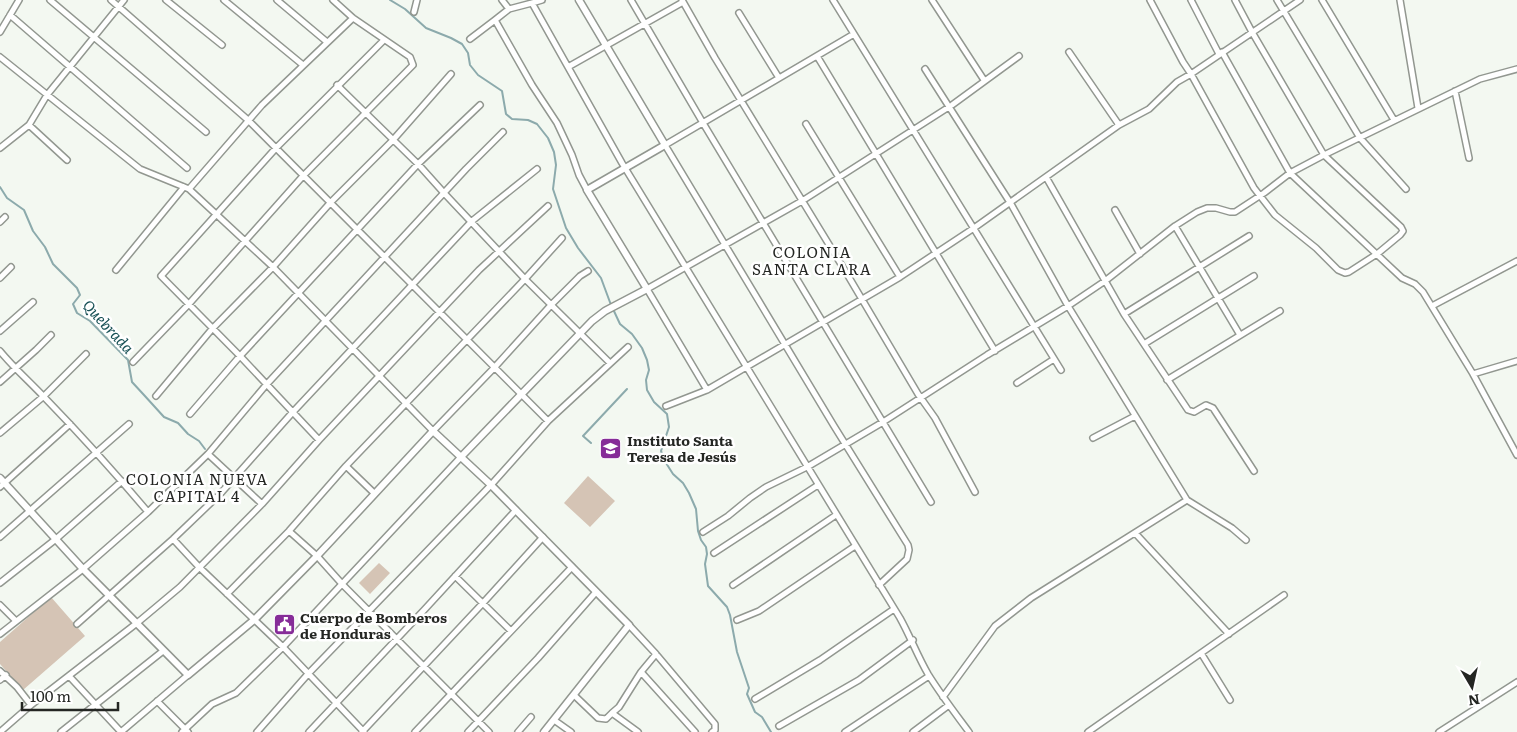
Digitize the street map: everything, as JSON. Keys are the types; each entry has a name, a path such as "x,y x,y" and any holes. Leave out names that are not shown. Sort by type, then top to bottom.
{"street":[{"path":"0,32 19,0"},
{"path":"50,0 206,132"},
{"path":"111,0 248,120 548,421"},
{"path":"0,148 29,125 47,96 124,0"},
{"path":"166,0 222,45"},
{"path":"224,0 303,65"},
{"path":"277,0 327,42"},
{"path":"134,362 303,176 413,65 410,58 353,18 333,0"},
{"path":"414,12 417,0"},
{"path":"502,0 509,10"},
{"path":"470,39 509,10 542,0"},
{"path":"579,0 845,444 908,545 907,559 879,585"},
{"path":"631,0 931,502"},
{"path":"834,0 1060,370"},
{"path":"932,0 984,80"},
{"path":"1150,0 1254,188 1276,215 1316,248 1338,270 1345,273 1349,272 1377,254 1400,235 1403,231 1402,227 1324,155 1235,0"},
{"path":"1191,0 1290,172 1402,278 1415,284 1423,292 1473,374 1517,455"},
{"path":"1277,0 1360,138 1406,189"},
{"path":"666,406 707,390 900,277 974,228 1119,126 1149,109 1177,82 1300,0"},
{"path":"1322,0 1394,120"},
{"path":"1400,0 1418,108"},
{"path":"568,68 683,1 920,397 935,418 975,492"},
{"path":"532,3 625,168 913,640 929,676 969,732"},
{"path":"739,13 779,78"},
{"path":"10,15 187,168"},
{"path":"116,270 248,120 353,18"},
{"path":"495,20 560,130 587,190 707,390"},
{"path":"587,190 854,34"},
{"path":"319,440 161,276 276,148 384,40"},
{"path":"1069,52 1119,126"},
{"path":"817,56 995,351"},
{"path":"157,702 185,731 212,704 236,693 342,585 460,458 592,321 616,305 802,201 950,107 1018,56"},
{"path":"0,57 140,169 187,188 217,213 629,625 715,724 715,730 712,732"},
{"path":"925,69 1010,203 1068,306 1187,500 1232,528 1246,540"},
{"path":"702,532 728,516 766,487 807,467 883,422 920,397 1034,328 1105,281 1175,226 1197,212 1207,208 1216,208 1235,212 1270,189 1290,172 1480,79 1517,69"},
{"path":"156,396 212,328 273,267 331,202 393,140 451,74"},
{"path":"338,85 418,164 525,279 610,362"},
{"path":"1455,91 1468,158"},
{"path":"190,414 240,356 418,164 480,105"},
{"path":"806,124 900,277"},
{"path":"29,125 67,160"},
{"path":"0,634 83,569 148,512 208,454 266,384 503,132"},
{"path":"77,624 173,539 234,478 292,413 472,221 537,169"},
{"path":"1046,177 1124,314 1188,410 1191,412 1206,405 1213,408 1254,471"},
{"path":"0,732 31,705 137,623 180,587 262,504 378,376 498,251 548,206"},
{"path":"1115,210 1140,254"},
{"path":"0,222 4,217"},
{"path":"1175,226 1240,335"},
{"path":"1124,314 1249,236"},
{"path":"228,594 289,531 346,466 562,238"},
{"path":"1432,306 1517,262"},
{"path":"0,278 11,267"},
{"path":"69,676 121,732 254,620 317,556 552,304 580,276 588,271"},
{"path":"1144,344 1254,276"},
{"path":"0,331 33,302"},
{"path":"1167,380 1280,311"},
{"path":"0,382 51,335"},
{"path":"256,732 308,674 491,485 548,421 628,347"},
{"path":"0,351 15,369 70,424 148,512"},
{"path":"0,433 44,396 86,354"},
{"path":"1016,383 1054,359"},
{"path":"1473,374 1517,361"},
{"path":"1093,438 1135,416"},
{"path":"3,485 70,424"},
{"path":"0,537 129,424"},
{"path":"208,454 262,504"},
{"path":"346,466 374,493"},
{"path":"0,478 3,485 30,511 83,569 188,675"},
{"path":"0,583 56,539 122,481"},
{"path":"714,553 818,484"},
{"path":"943,697 995,626 1031,598 1187,500"},
{"path":"309,732 516,510"},
{"path":"733,585 836,515"},
{"path":"289,531 317,556 342,585 489,732"},
{"path":"1135,533 1229,634"},
{"path":"173,539 199,567 282,647 363,732 542,537"},
{"path":"738,620 760,611 855,546"},
{"path":"415,732 572,567"},
{"path":"455,576 511,631"},
{"path":"468,732 538,658 596,592"},
{"path":"1088,732 1284,595"},
{"path":"0,605 16,621"},
{"path":"754,699 820,660 894,609"},
{"path":"544,732 629,625"},
{"path":"779,726 859,680 913,640"},
{"path":"61,732 163,651"},
{"path":"1201,653 1230,700"},
{"path":"574,696 598,718 606,719 619,707 641,672 656,654"},
{"path":"0,670 31,705"},
{"path":"641,672 695,732"},
{"path":"0,680 6,675"},
{"path":"845,732 929,676"},
{"path":"1439,732 1517,682"},
{"path":"913,732 949,705"},
{"path":"612,714 638,732"},
{"path":"518,732 532,717"},
{"path":"554,720 571,732"}],"shaded area":[{"path":"588,476 615,501 590,527 564,503"},
{"path":"379,563 390,573 370,594 359,583"},
{"path":"51,597 85,636 23,690 0,664 0,642"}],"waterway":[{"path":"390,0 405,9 426,28 462,44 468,53 470,65 478,75 502,91 506,114 512,119 528,120 537,124 548,138 554,152 556,165 553,189 566,228 578,248 601,278 611,305"},
{"name":"Quebrada","path":"0,187 7,198 24,210 33,231 45,247 53,264 77,288 80,295 73,304 77,313 90,321 128,360 132,382 164,417 178,423 188,434 199,441 205,449"},
{"path":"613,309 620,324 632,334 642,348 647,360 649,370 646,380 647,390 654,402 667,414 669,427 661,451 673,474 683,483 696,509 698,531 706,547 705,564 708,586 727,607 737,652 749,688 747,694 755,712 762,717 771,732"},
{"path":"591,443 583,436 627,389"}],"place":[{"name":"Instituto Santa Teresa de Jesús","path":"611,448"},
{"name":"Cuerpo de Bomberos de Honduras","path":"284,625"}],"district":[{"name":"COLONIA SANTA CLARA","path":"812,260"},
{"name":"COLONIA NUEVA CAPITAL 4","path":"197,486"}]}
